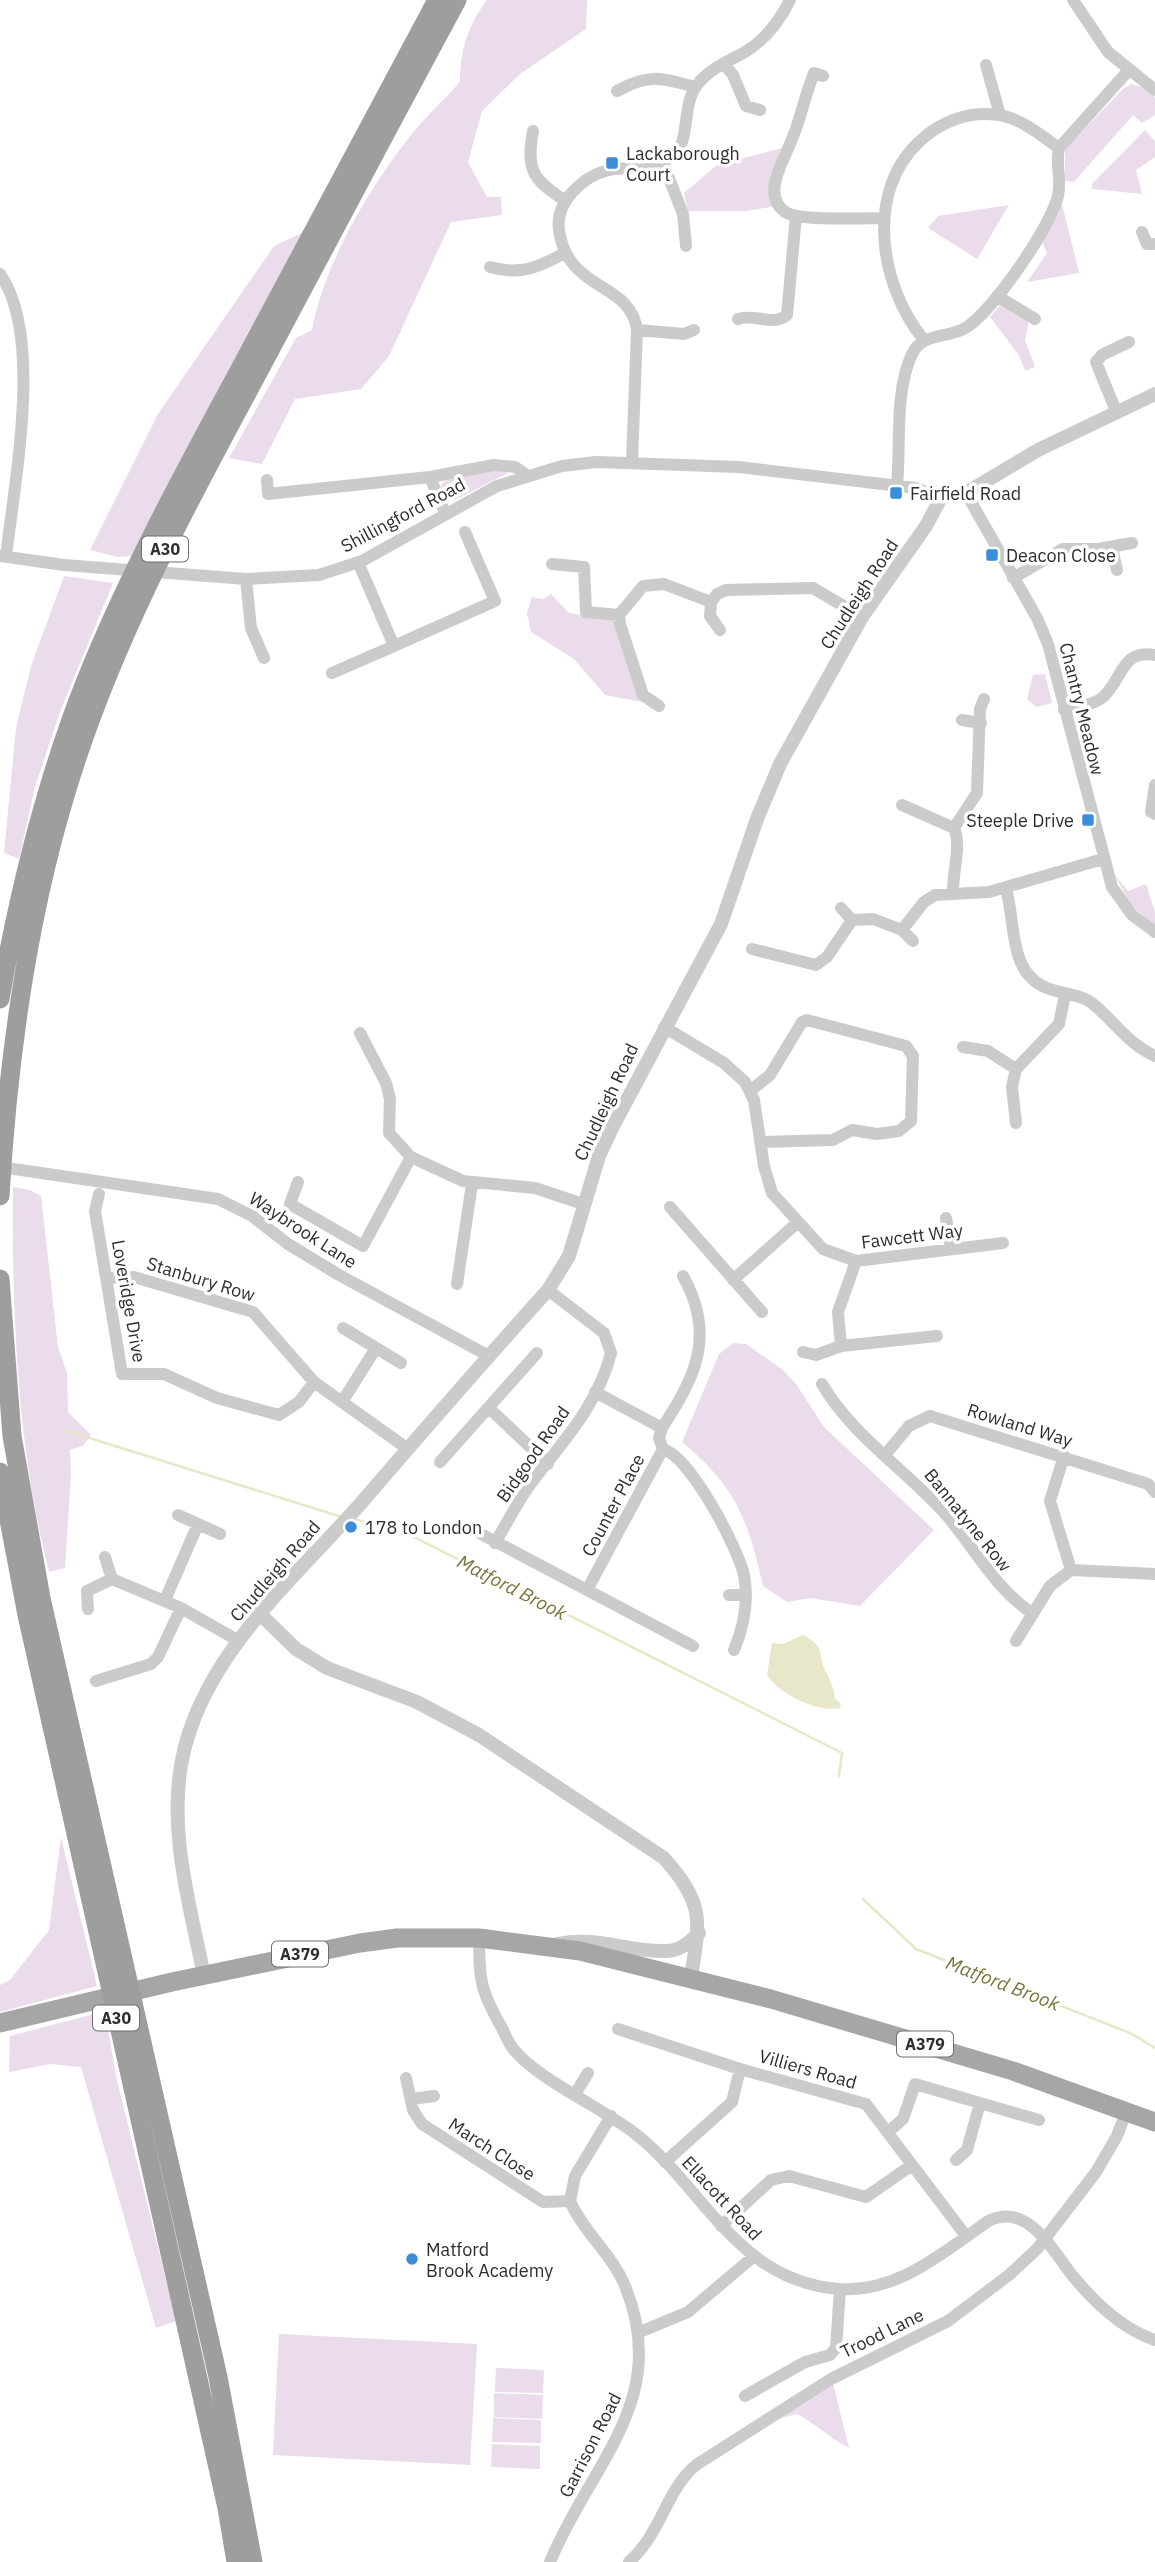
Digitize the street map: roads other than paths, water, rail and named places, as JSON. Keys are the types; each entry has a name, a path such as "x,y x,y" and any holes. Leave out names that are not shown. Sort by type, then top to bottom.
{"highway":[{"name":"A30","path":"0,999 14,923 45,803 77,706 104,638 170,500 437,0"},
{"name":"A30","path":"0,1196 9,1073 45,867 68,784 107,677 137,604 201,478 457,0"},
{"name":"A30","path":"0,1279 12,1436 38,1584 218,2377 253,2562"},
{"name":"A30","path":"0,1472 39,1667 227,2508 236,2562"}],"main road":[{"name":"A379","path":"0,2023 172,1982 360,1943 397,1938 479,1938 549,1946 691,1978 937,2048 1127,2110 1155,2122"}],"street":[{"path":"632,461 637,330 629,307 582,275 565,253 559,223 566,201 577,188 601,173 663,163 679,151 695,87 724,64 748,51 765,35 790,0"},
{"path":"1073,0 1097,39 1128,71 1155,90"},
{"path":"724,64 733,75 744,111 760,110"},
{"path":"986,65 1000,115"},
{"path":"897,487 905,378 912,352 924,340 970,326 1017,270 1058,195 1059,148 1128,71"},
{"path":"823,76 814,73 792,141 778,170 776,197 783,209 796,216 883,219"},
{"path":"617,91 643,78 666,79 695,87"},
{"path":"924,340 909,323 900,303 886,245 883,219 892,176 925,136 958,118 1000,115 1026,127 1059,148"},
{"path":"533,131 528,160 532,171 544,185 566,201"},
{"path":"663,163 683,214 685,246"},
{"path":"738,319 746,316 777,321 787,315 796,216"},
{"path":"491,267 509,272 526,271 565,253"},
{"path":"0,274 14,302 19,323 23,368 20,435 3,556"},
{"path":"997,296 1035,319"},
{"path":"637,330 684,334 694,330"},
{"path":"1116,411 1096,362 1102,355 1129,342"},
{"path":"941,498 966,494 1038,450 1155,394"},
{"name":"Shillingford Road","path":"3,556 246,579 319,575 358,562 497,486 562,466 632,461 738,467 916,488 941,498"},
{"name":"Shillingford Road","path":"267,480 268,494 430,477 494,465 515,467 528,476"},
{"path":"430,477 445,513"},
{"name":"Chantry Meadow","path":"966,494 1041,626 1109,880 1122,905 1155,932"},
{"name":"Chudleigh Road","path":"204,1976 180,1852 179,1778 184,1751 198,1712 216,1676 260,1614 548,1290 569,1256 599,1156 664,1027 721,924 757,819 780,764 862,617 926,526 941,498"},
{"path":"332,673 495,601 465,533"},
{"path":"1013,578 1063,549 1112,548 1132,543"},
{"path":"1112,548 1117,570"},
{"path":"358,562 394,646"},
{"path":"552,564 584,567 586,612 619,615"},
{"path":"246,579 245,594 251,628 264,658"},
{"path":"619,615 640,588 655,583 711,602"},
{"path":"720,630 710,616 711,602 717,594 726,590 813,588 862,617"},
{"path":"619,615 643,695 659,706"},
{"path":"1064,710 1099,700 1129,659 1145,654 1155,655"},
{"path":"953,894 952,874 958,846 954,828 977,793 981,723 979,709 984,699"},
{"path":"962,720 981,723"},
{"path":"1136,816 1153,813 1155,785"},
{"path":"902,805 954,828"},
{"path":"902,930 928,899 935,895 1006,888 1103,859"},
{"path":"1006,888 1023,971 1042,986 1091,1002 1126,1038 1155,1056"},
{"path":"841,908 852,920"},
{"path":"852,920 873,919 902,930 913,942"},
{"path":"752,949 816,965 827,957 852,920"},
{"path":"1016,1124 1012,1087 1016,1069 1059,1024 1065,995"},
{"path":"750,1091 770,1075 802,1022 807,1020 906,1046 913,1056 911,1121 899,1131 877,1134 852,1130 833,1140 760,1142"},
{"name":"Fawcett Way","path":"664,1027 737,1072 756,1106 766,1180 772,1193 823,1249 856,1261 1003,1243"},
{"path":"360,1033 386,1083 390,1099 389,1133 411,1157 472,1184 535,1188 583,1204"},
{"path":"963,1047 988,1051 1016,1069"},
{"path":"298,1182 290,1204 363,1246 411,1157"},
{"name":"Waybrook Lane","path":"0,1167 218,1199 252,1216 288,1244 339,1275 489,1356"},
{"path":"457,1284 472,1184"},
{"name":"Loveridge Drive","path":"99,1194 95,1211 122,1374 164,1374 217,1398 279,1415 299,1402 314,1382"},
{"path":"670,1207 762,1312"},
{"path":"946,1218 951,1248"},
{"path":"733,1280 797,1223"},
{"path":"841,1346 838,1312 856,1261"},
{"path":"595,1392 662,1428 686,1386 699,1356 702,1330 699,1314 694,1296 683,1276"},
{"name":"Stanbury Row","path":"108,1278 134,1277 253,1312 314,1382 408,1449"},
{"name":"Bidgood Road","path":"495,1543 531,1484 568,1439 609,1362 609,1341 592,1322 548,1290"},
{"path":"343,1328 401,1363"},
{"path":"803,1352 816,1355 841,1346 937,1336"},
{"path":"342,1402 376,1348"},
{"path":"440,1462 490,1409 537,1353"},
{"name":"Bannatyne Row","path":"822,1384 836,1408 949,1519 1010,1599 1034,1614"},
{"path":"490,1409 548,1464"},
{"name":"Rowland Way","path":"885,1455 909,1426 930,1416 1148,1484 1155,1492"},
{"name":"Counter Place","path":"587,1590 663,1450 659,1438 662,1428"},
{"path":"663,1450 680,1459 727,1534 744,1574 741,1633 734,1650"},
{"path":"1064,1456 1050,1501 1071,1570"},
{"path":"178,1515 220,1534"},
{"path":"165,1600 198,1524"},
{"path":"481,1534 693,1646"},
{"path":"105,1557 112,1579"},
{"path":"1016,1641 1050,1586 1071,1570 1155,1574"},
{"path":"88,1609 87,1591 112,1579 165,1600 239,1641"},
{"path":"729,1595 745,1595"},
{"path":"96,1681 151,1664 158,1657 181,1608"},
{"path":"260,1614 296,1649 327,1668 417,1702 479,1735 664,1858 690,1892 699,1933 691,1978"},
{"path":"549,1946 581,1940 666,1951 682,1947 699,1933"},
{"name":"Ellacott Road","path":"479,1938 481,1986 514,2050 611,2116 665,2162 721,2226 753,2257 796,2279 840,2289 888,2282 908,2275 941,2257 966,2236 1001,2216 1017,2218 1044,2240 1074,2277 1118,2322 1155,2340"},
{"path":"618,2029 740,2069"},
{"name":"Villiers Road","path":"665,2162 732,2102 740,2069 866,2104 966,2236"},
{"path":"575,2094 588,2073"},
{"name":"March Close","path":"406,2078 413,2110 422,2124 531,2195 552,2204 570,2201"},
{"path":"888,2132 903,2119 915,2084 1039,2120"},
{"path":"412,2099 434,2096"},
{"path":"956,2160 967,2150 980,2103"},
{"name":"Trood Lane","path":"629,2562 651,2539 684,2476 696,2465 841,2373 948,2321 1009,2275 1044,2240 1096,2172 1117,2136 1127,2110"},
{"path":"570,2201 575,2176 611,2116"},
{"path":"721,2226 776,2176 789,2176 866,2197 912,2165"},
{"name":"Garrison Road","path":"550,2562 561,2535 623,2424 636,2392 640,2332 624,2283 613,2261 587,2232 570,2201"},
{"path":"640,2332 688,2312 753,2257"},
{"path":"745,2396 766,2381 788,2374 815,2358 830,2355 836,2348 840,2289"},
{"path":"760,2368 766,2381"}],"waterway":[{"name":"Matford Brook","path":"64,1430 342,1517"},
{"name":"Matford Brook","path":"352,1519 396,1528 842,1753 839,1776"},
{"name":"Matford Brook","path":"863,1899 916,1949 1130,2033 1155,2048"}],"place":[{"name":"Lackaborough Court","path":"612,163"},
{"name":"Fairfield Road","path":"896,493"},
{"name":"Deacon Close","path":"992,555"},
{"name":"Steeple Drive","path":"1088,820"},
{"name":"178 to London","path":"351,1527"},
{"name":"Matford Brook Academy","path":"412,2259"}]}
